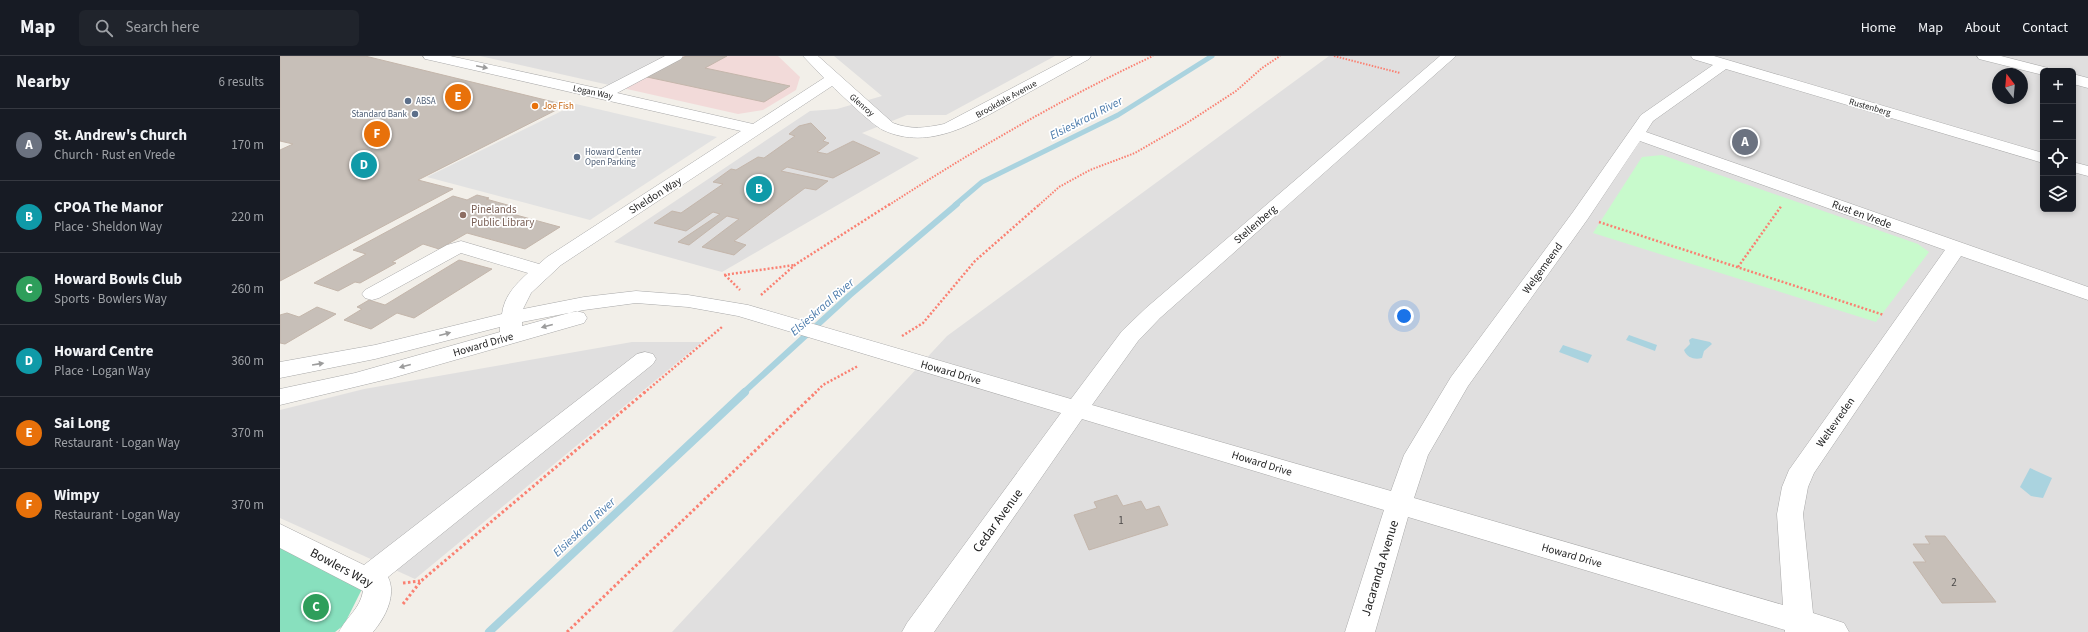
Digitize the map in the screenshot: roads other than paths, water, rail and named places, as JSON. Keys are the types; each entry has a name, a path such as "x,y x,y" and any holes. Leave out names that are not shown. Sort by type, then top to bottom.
{"street":[{"name":"Logan Way","path":"430,56 630,100 756,130"},
{"path":"603,94 676,56"},
{"name":"Glenroy","path":"810,56 833,79 887,126 905,133 925,133"},
{"name":"Brookdale Avenue","path":"925,133 948,128 971,118 1084,56"},
{"name":"Stellenberg","path":"1077,408 1130,336 1153,313 1449,56"},
{"name":"Rustenberg","path":"1698,56 2040,157"},
{"path":"1984,56 2040,70"},
{"name":"Welgemeend","path":"1399,504 1416,456 1459,382 1580,216 1636,134 1648,118 1724,64"},
{"name":"Sheldon Way","path":"511,326 513,306 522,290 542,271 588,237 833,79"},
{"path":"2076,80 2088,83"},
{"path":"800,101 854,98"},
{"name":"Rust en Vrede","path":"1636,134 2088,294"},
{"path":"2076,168 2088,171"},
{"path":"372,294 454,249 461,247 542,271"},
{"name":"Weltevreden","path":"1799,627 1790,514 1795,487 1802,470 1956,248"},
{"name":"Howard Drive","path":"280,397 391,370 573,305 637,297 663,297 741,310 760,309 869,348 1399,504 1799,627 1834,632"},
{"name":"Howard Drive","path":"280,370 339,360 511,326"},
{"path":"366,579 645,358"},
{"name":"Cedar Avenue","path":"917,632 1077,408"},
{"name":"Jacaranda Avenue","path":"1360,632 1399,504"},
{"name":"Bowlers Way","path":"280,534 378,585 376,602 366,621 354,632"}],"water":[{"path":"1629,335 1657,345 1655,351 1626,340"},
{"path":"1692,338 1710,342 1712,344 1704,351 1702,358 1692,358 1685,353 1684,350 1690,344 1689,340"},
{"path":"1563,345 1592,355 1588,363 1559,352"},
{"path":"2030,468 2052,478 2043,498 2031,496 2020,487"}],"waterway":[{"name":"Elsieskraal River","path":"955,205 982,182 1118,115 1212,56"},
{"name":"Elsieskraal River","path":"743,393 850,295 957,204"},
{"name":"Elsieskraal River","path":"489,632 745,392"}],"place":[{"name":"Sai Long","path":"458,97"},
{"name":"ABSA","path":"408,101"},
{"name":"Joe Fish","path":"535,106"},
{"name":"Standard Bank","path":"415,114"},
{"name":"Wimpy","path":"377,134"},
{"name":"St. Andrew's Church","path":"1745,142"},
{"name":"Howard Center Open Parking","path":"577,157"},
{"name":"Howard Centre","path":"364,165"},
{"name":"CPOA The Manor","path":"759,189"},
{"name":"Pinelands Public Library","path":"463,215"},
{"name":"Howard Bowls Club","path":"316,607"}]}
